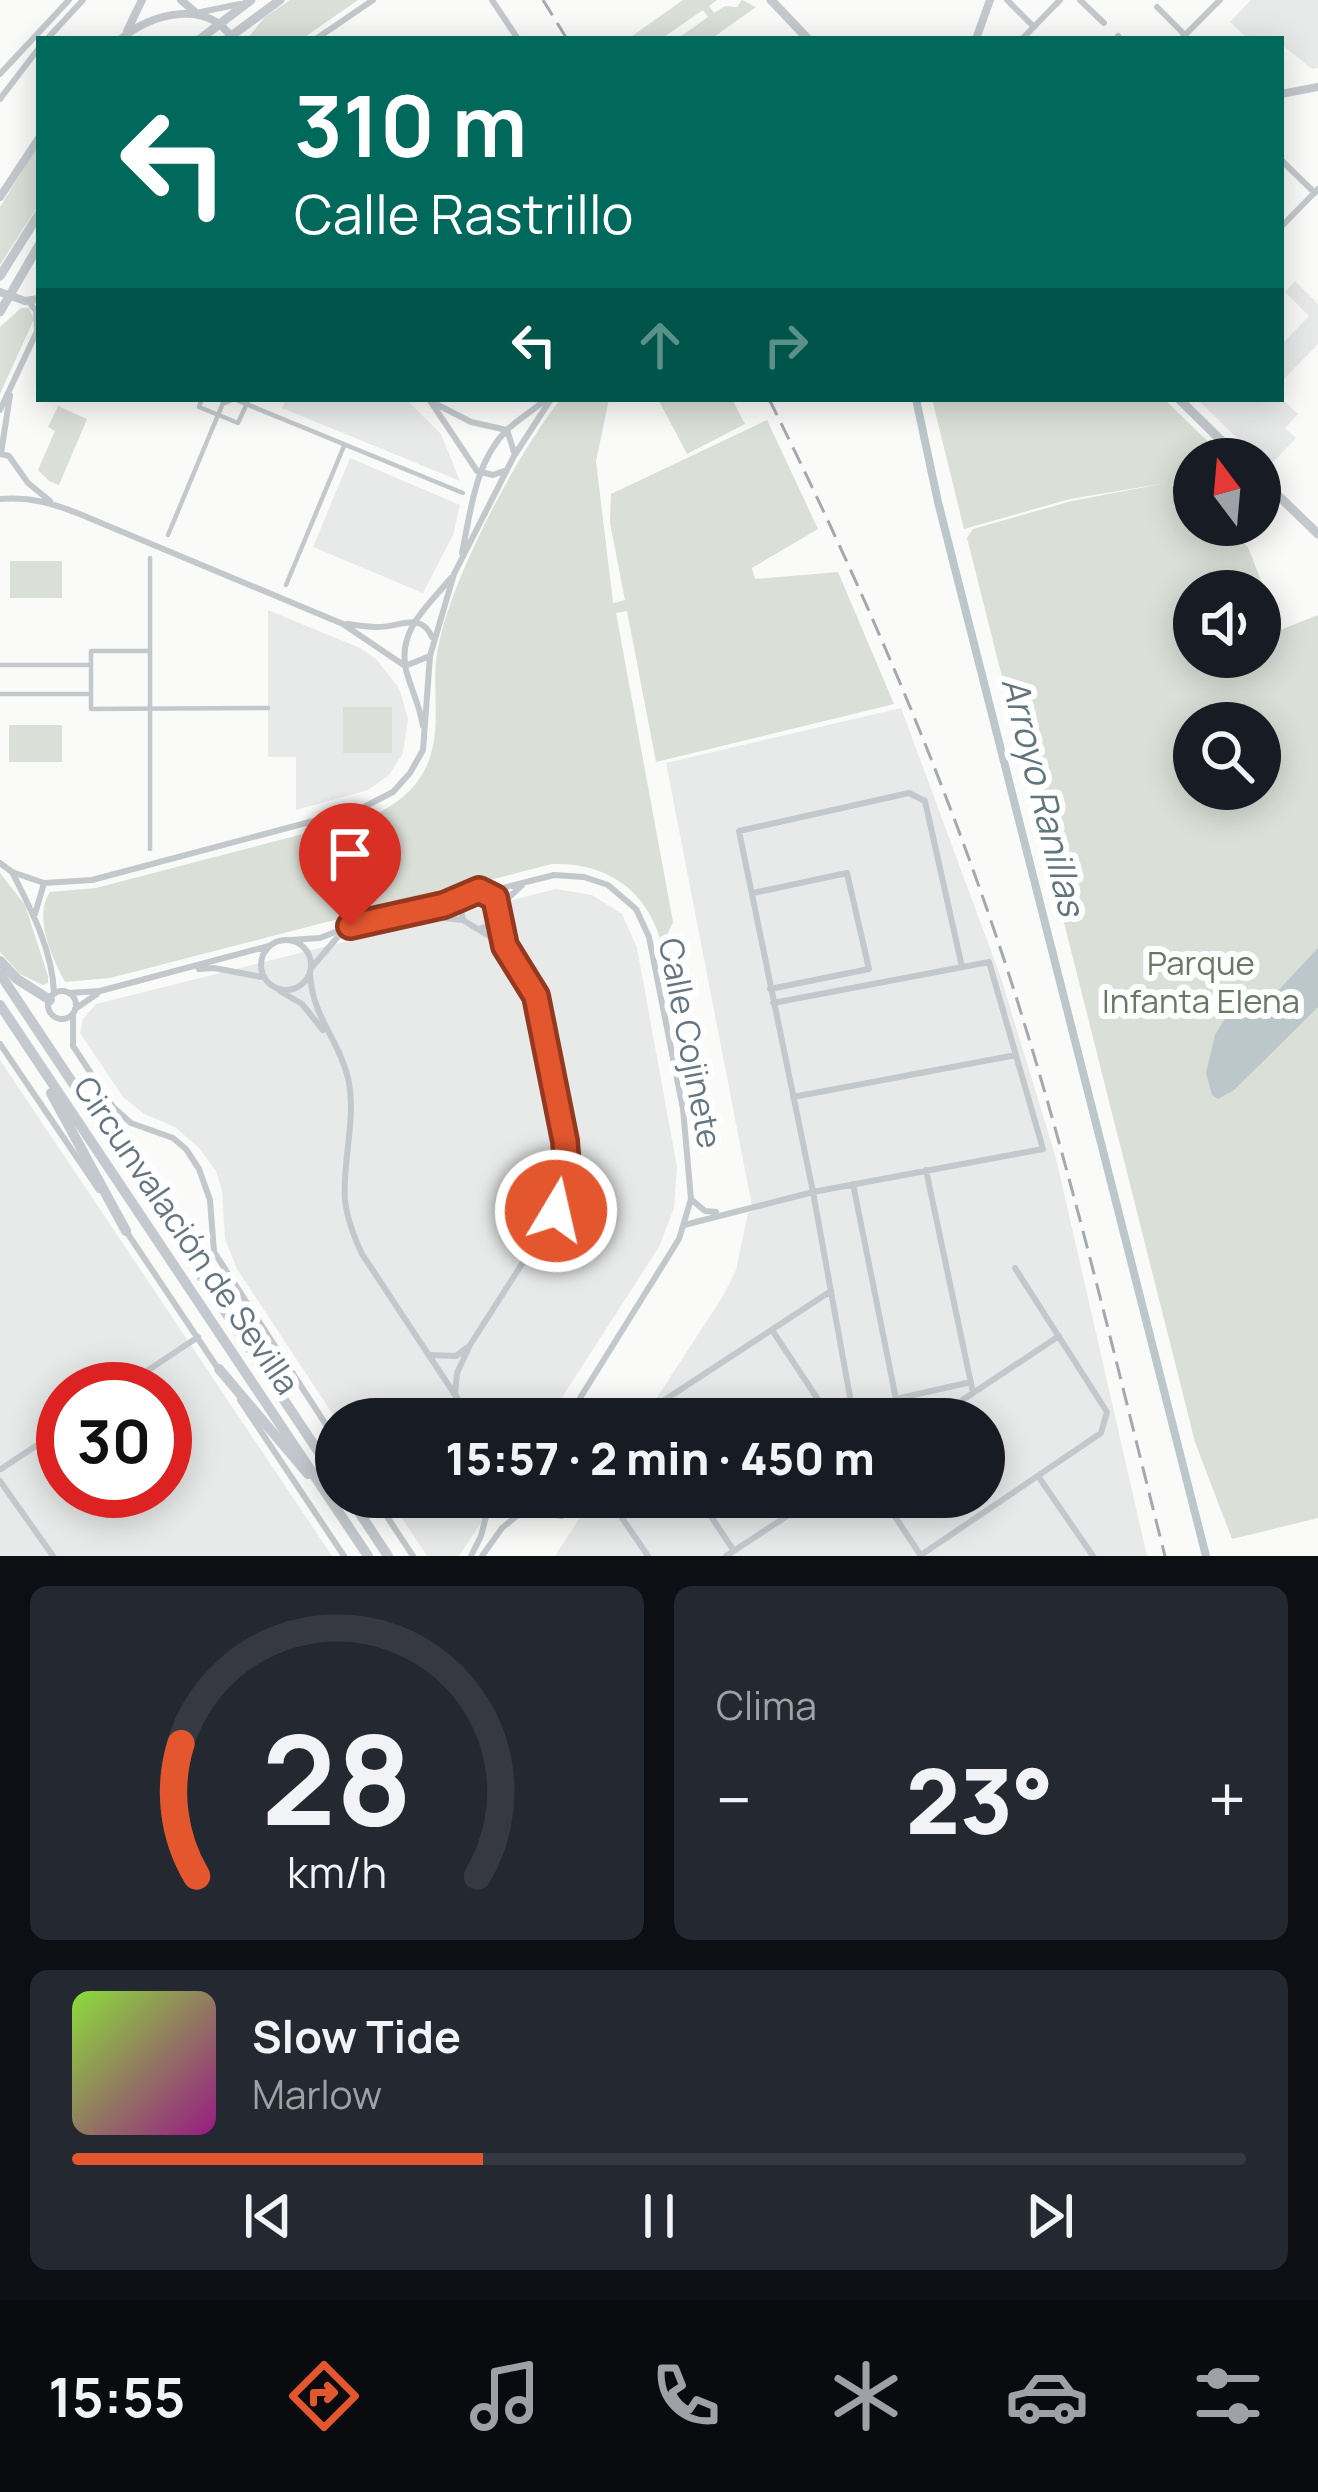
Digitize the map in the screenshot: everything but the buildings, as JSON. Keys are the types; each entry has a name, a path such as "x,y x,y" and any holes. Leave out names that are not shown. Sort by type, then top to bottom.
{"highway":[{"path":"0,961 17,979 59,995"},
{"name":"Circunvalación de Sevilla","path":"0,974 315,1446"},
{"name":"Circunvalación de Sevilla","path":"0,1005 315,1476"},
{"path":"18,1032 126,1231"},
{"path":"219,1370 315,1480"},
{"name":"Circunvalación de Sevilla","path":"343,1518 368,1556"},
{"path":"363,1518 388,1556"}],"main road":[{"path":"234,36 280,0"},
{"path":"766,0 805,36"},
{"path":"204,36 250,1"},
{"path":"0,276 36,219"},
{"path":"0,312 4,294 36,249"},
{"path":"1182,402 1219,438"},
{"path":"1281,498 1318,534"}],"street":[{"path":"50,36 83,0"},
{"path":"123,36 142,0"},
{"path":"181,0 196,13"},
{"path":"320,36 373,0"},
{"path":"492,0 516,36"},
{"path":"977,36 990,0"},
{"path":"1007,0 1034,27"},
{"path":"1025,36 1060,0"},
{"path":"1080,0 1117,36"},
{"path":"1184,36 1220,0"},
{"path":"0,74 68,1"},
{"path":"196,13 250,1"},
{"path":"1153,3 1182,36"},
{"path":"123,36 173,12 222,21 230,36"},
{"path":"0,99 36,54"},
{"path":"1284,93 1318,87"},
{"path":"0,197 36,143"},
{"path":"1284,163 1316,191 1284,224"},
{"path":"4,294 34,301"},
{"path":"0,410 36,333"},
{"path":"11,386 0,454 9,456 28,483 52,503"},
{"path":"201,402 199,407 238,423 248,402 463,493"},
{"path":"168,535 221,402"},
{"path":"432,402 480,473 507,470"},
{"path":"435,402 471,422 507,430"},
{"path":"461,558 480,473 507,430 544,402"},
{"path":"0,863 44,886 92,880 362,808 393,792 423,750 432,641 454,574 546,402"},
{"path":"507,430 514,456"},
{"path":"286,584 345,445"},
{"path":"0,499 52,503 343,624 405,666"},
{"path":"150,849 151,558"},
{"path":"424,736 405,666 405,644 414,620 454,574"},
{"path":"343,624 384,627 414,620 431,632 432,641"},
{"path":"152,651 91,651 91,709 268,708"},
{"path":"405,666 430,656"},
{"path":"0,665 91,665"},
{"path":"0,694 92,694"},
{"path":"850,1398 739,832 909,793 925,801 962,967"},
{"path":"12,872 34,915 59,995 74,1011 73,1046 113,1107 131,1123 173,1138 187,1149 200,1169 210,1200 214,1252 315,1408"},
{"path":"752,894 847,873 868,969 770,989"},
{"name":"Calle Cojinete","path":"488,892 554,875 584,877 608,885 636,909 649,937 683,1108 691,1198 684,1225 660,1275 580,1398"},
{"path":"480,928 491,924 526,881"},
{"path":"22,892 36,895 44,886"},
{"path":"34,915 44,886"},
{"path":"59,995 100,992 290,940 320,938 463,898 470,892 488,892 498,911 505,946 536,996 567,1168 556,1211 470,1345 457,1373 455,1394"},
{"path":"463,898 463,920"},
{"path":"390,916 463,920 505,946"},
{"path":"276,988 288,990 302,984 326,946 350,926"},
{"path":"290,940 309,954 311,1000 333,1042 351,1093 345,1202 351,1230 458,1398"},
{"path":"264,978 261,960 269,946"},
{"path":"684,1225 813,1192 1043,1148 989,962 773,1003"},
{"path":"177,971 214,968 264,978 302,1004 333,1042"},
{"path":"59,995 49,1009 54,1017 66,1018 100,992"},
{"path":"0,1044 344,1556"},
{"path":"793,1097 1016,1054"},
{"path":"926,1170 974,1393"},
{"path":"853,1184 896,1398"},
{"path":"691,1198 705,1211 719,1213"},
{"path":"903,1556 919,1553 1038,1475 1101,1433 1107,1421 1107,1412 1016,1268"},
{"path":"669,1398 831,1291"},
{"path":"772,1330 817,1398"},
{"path":"966,1398 1059,1336"},
{"path":"160,1362 198,1337"},
{"path":"427,1353 456,1357 470,1345"},
{"path":"900,1398 971,1382"},
{"path":"36,1446 1,1469 0,1482 52,1556"},
{"path":"1038,1475 1093,1556"},
{"path":"388,1518 413,1556"},
{"path":"471,1556 487,1518"},
{"path":"482,1556 514,1518"},
{"path":"623,1518 648,1556"},
{"path":"710,1518 730,1554 784,1518"},
{"path":"896,1518 919,1553"}],"shaded area":[{"path":"1251,0 1318,0 1318,68 1312,69 1284,46 1284,36 1245,36 1230,22"},
{"path":"1295,281 1318,304 1318,344 1284,379 1284,342 1309,316 1285,292"},
{"path":"1284,401 1298,414 1285,428 1296,438 1281,454 1281,438 1237,438 1200,402"},
{"path":"285,402 409,402 441,434 460,481 282,408"},
{"path":"350,458 460,505 453,535 423,593 313,547"},
{"path":"268,610 360,648 376,659 399,688 408,719 403,753 389,775 368,790 296,810 296,757 268,757"},
{"path":"901,708 1001,978 1056,1158 1147,1556 555,1556 579,1518 1005,1518 1005,1398 657,1398 723,1296 736,1270 748,1213 753,1211 666,763"},
{"path":"556,889 592,895 622,914 637,948 677,1167 674,1208 659,1247 562,1398 322,1398 237,1269 225,1239 216,1171 175,1127 144,1114 123,1097 80,1033 83,1019 96,1004"},
{"path":"1318,948 1318,1007 1234,1090 1218,1099 1212,1095 1206,1073 1215,1035 1224,1020 1275,994"},
{"path":"0,1060 332,1556 0,1556"},
{"path":"402,1518 484,1518 459,1556 427,1556"}],"green space":[{"path":"290,0 358,0 306,36 249,36 265,17"},
{"path":"683,0 717,0 709,6 714,13 725,6 737,7 742,0 756,7 715,36 681,36 708,17 703,10 665,36 632,36"},
{"path":"36,148 36,209 0,265 0,207"},
{"path":"21,308 29,308 34,319 0,394 0,327"},
{"path":"559,402 608,402 596,461 613,603 625,600 610,523 611,494 767,420 818,529 752,568 755,579 838,572 894,704 656,762 627,611 616,613 673,922 662,946 647,910 623,884 591,868 552,864 110,978 65,982 44,925 50,892 96,888 372,816 416,783 431,753 438,648 445,620 506,483"},
{"path":"660,402 734,402 745,424 687,454"},
{"name":"Parque Infanta Elena","path":"933,402 1167,402 1204,438 1173,438 1173,546 1247,546 1257,570 1173,570 1173,678 1281,678 1281,630 1318,615 1318,1518 1232,1539 1195,1442 967,538 973,529 1072,501 1166,483 1070,499 964,529"},
{"path":"58,406 87,419 59,485 38,470 55,431 48,427"},
{"path":"10,561 62,561 62,598 10,598"},
{"path":"343,707 392,707 392,753 343,753"},
{"path":"9,725 62,725 62,762 9,762"},
{"path":"0,873 25,905 48,983 20,974 0,952"}],"waterway":[{"name":"Arroyo Ranillas","path":"917,402 938,502 1206,1556"}],"railway":[{"path":"543,0 565,36"},
{"path":"770,402 906,696 993,926 1058,1140 1165,1556"}],"route":[{"path":"350,926 444,905 479,890 495,898 505,946 536,996 565,1141 567,1168 556,1211"}]}
